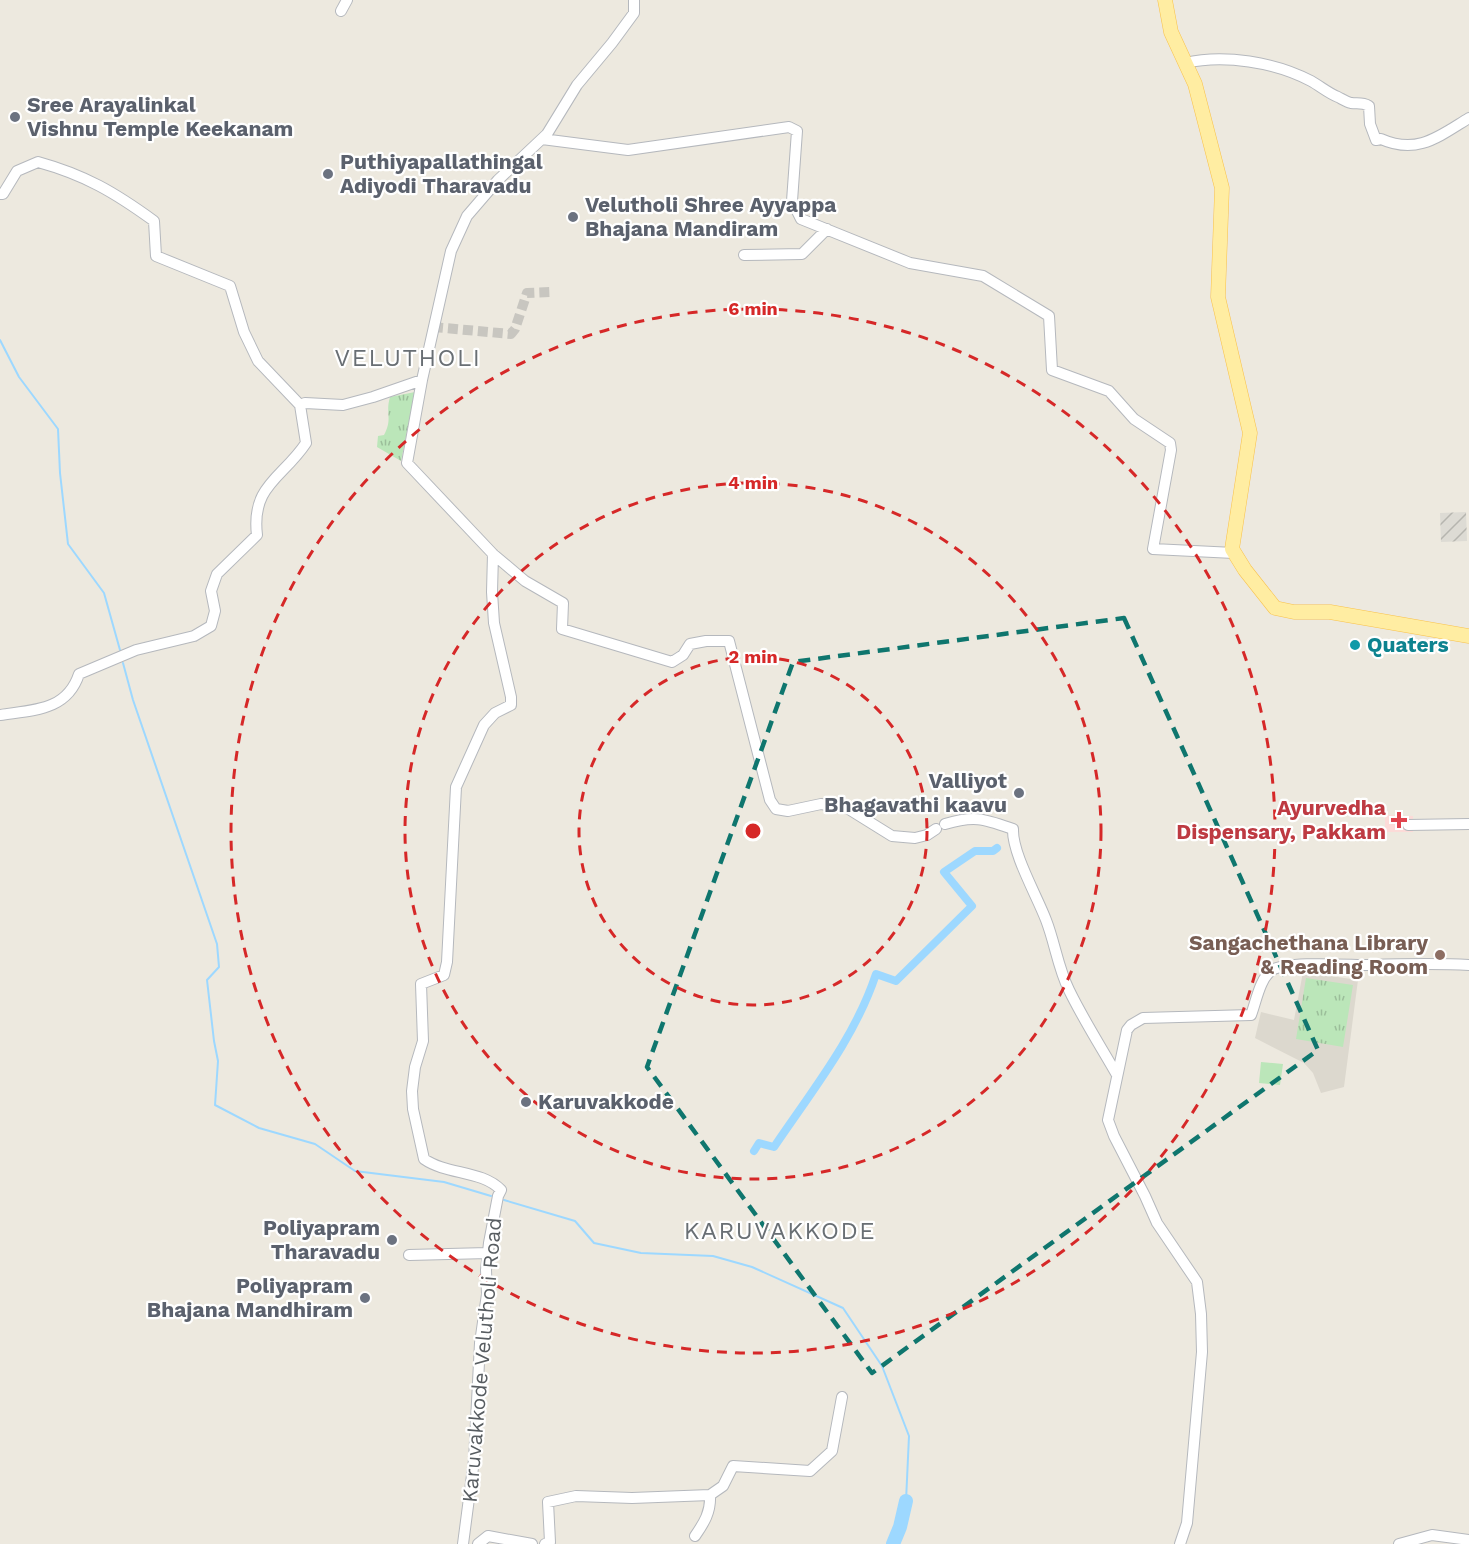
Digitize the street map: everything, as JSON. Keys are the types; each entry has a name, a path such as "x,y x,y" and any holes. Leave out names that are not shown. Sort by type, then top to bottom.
{"main road":[{"path":"1165,0 1171,32 1195,84 1222,188 1218,297 1250,433 1233,530 1232,549 1245,570 1275,608 1293,612 1330,612 1469,636"}],"street":[{"path":"341,11 347,0"},
{"path":"634,0 634,14 577,85 542,139 498,180 467,216 450,251 407,463 493,554 525,581 564,603 562,629 672,662 683,655 690,644 705,641 729,641 770,800 776,809 788,812 821,804 847,808 892,836 915,838 965,818 977,818 1013,829 1013,838 1046,921 1054,953 1069,990 1118,1075"},
{"path":"1185,63 1215,58 1230,59 1273,66 1300,76 1350,103 1363,103 1368,106 1370,124 1376,140 1381,139 1389,143 1412,147 1425,144 1469,118"},
{"path":"542,139 628,150 789,127 797,131 792,201 801,219 910,263 983,276 1049,316 1052,370 1108,392 1134,419 1170,443 1171,450 1153,549 1234,553"},
{"path":"0,194 3,194 18,171 38,162 93,181 124,199 154,221 156,256 230,286 244,332 258,361 300,405 306,443 267,488 257,506 256,535 217,574 211,591 215,611 211,626 194,636 136,650 79,674 75,686 67,697 50,707 0,716"},
{"path":"744,255 802,254 827,229"},
{"path":"300,405 305,403 343,405 422,380"},
{"name":"Karuvakkode Velutholi Road","path":"464,1544 474,1460 488,1253 501,1190 494,1182 435,1166 424,1160 412,1091 415,1067 423,1041 421,984 444,975 447,962 456,787 484,725 495,713 511,705 494,623 493,554"},
{"path":"1408,825 1469,824"},
{"path":"1179,1544 1187,1523 1202,1352 1197,1282 1157,1223 1108,1120 1127,1030 1143,1018 1251,1015 1259,996 1260,984 1272,970 1299,965 1429,963 1469,965"},
{"path":"409,1255 488,1253"},
{"path":"545,1544 550,1542 548,1502 576,1496 632,1498 710,1495 723,1486 733,1466 810,1471 832,1450 842,1397"},
{"path":"695,1536 705,1523 710,1495"},
{"path":"1399,1544 1432,1534 1469,1540"},
{"path":"478,1544 488,1536 532,1544"}],"highlighted area":[{"path":"1124,618 1318,1050 872,1373 647,1067 793,662"}],"shaded area":[{"path":"1466,512 1467,541 1441,542 1440,513"},
{"name":"Ayurvedha Dispensary, Pakkam","path":"1385,815 1413,816 1413,832 1385,832"},
{"path":"1303,972 1358,980 1344,1087 1321,1093 1313,1073 1304,1063 1255,1038 1261,1012 1294,1020"}],"green space":[{"path":"415,392 401,461 377,447 378,436 384,435 387,429 390,397"},
{"path":"1306,978 1353,985 1343,1047 1296,1039"},
{"path":"1261,1062 1283,1064 1280,1085 1259,1083"}],"waterway":[{"path":"0,340 19,377 58,429 60,473 68,544 104,593 120,650"},
{"path":"123,663 133,700 217,944 219,967 207,980 218,1061 215,1105 259,1128 315,1144 355,1171 444,1182 491,1196"},
{"path":"754,1151 759,1143 774,1147 817,1085 856,1020 876,974 896,981 972,906 944,872 975,851 993,851 997,848"},
{"path":"504,1200 575,1221 594,1243 641,1253 713,1256 752,1267 843,1308 882,1366 909,1436 906,1501"},
{"path":"893,1544 906,1501"}],"tunnel":[{"path":"433,327 511,334 515,329 527,293 552,292"}],"place":[{"name":"Sree Arayalinkal Vishnu Temple Keekanam","path":"15,117"},
{"name":"Puthiyapallathingal Adiyodi Tharavadu","path":"328,174"},
{"name":"Velutholi Shree Ayyappa Bhajana Mandiram","path":"573,217"},
{"name":"Quaters","path":"1355,645"},
{"name":"Valliyot Bhagavathi kaavu","path":"1019,793"},
{"name":"Ayurvedha Dispensary, Pakkam","path":"1399,820"},
{"name":"Sangachethana Library & Reading Room","path":"1440,955"},
{"name":"Karuvakkode","path":"526,1102"},
{"name":"Poliyapram Tharavadu","path":"392,1240"},
{"name":"Poliyapram Bhajana Mandhiram","path":"365,1298"}],"district":[{"name":"VELUTHOLI","path":"408,358"},
{"name":"KARUVAKKODE","path":"780,1231"}]}
